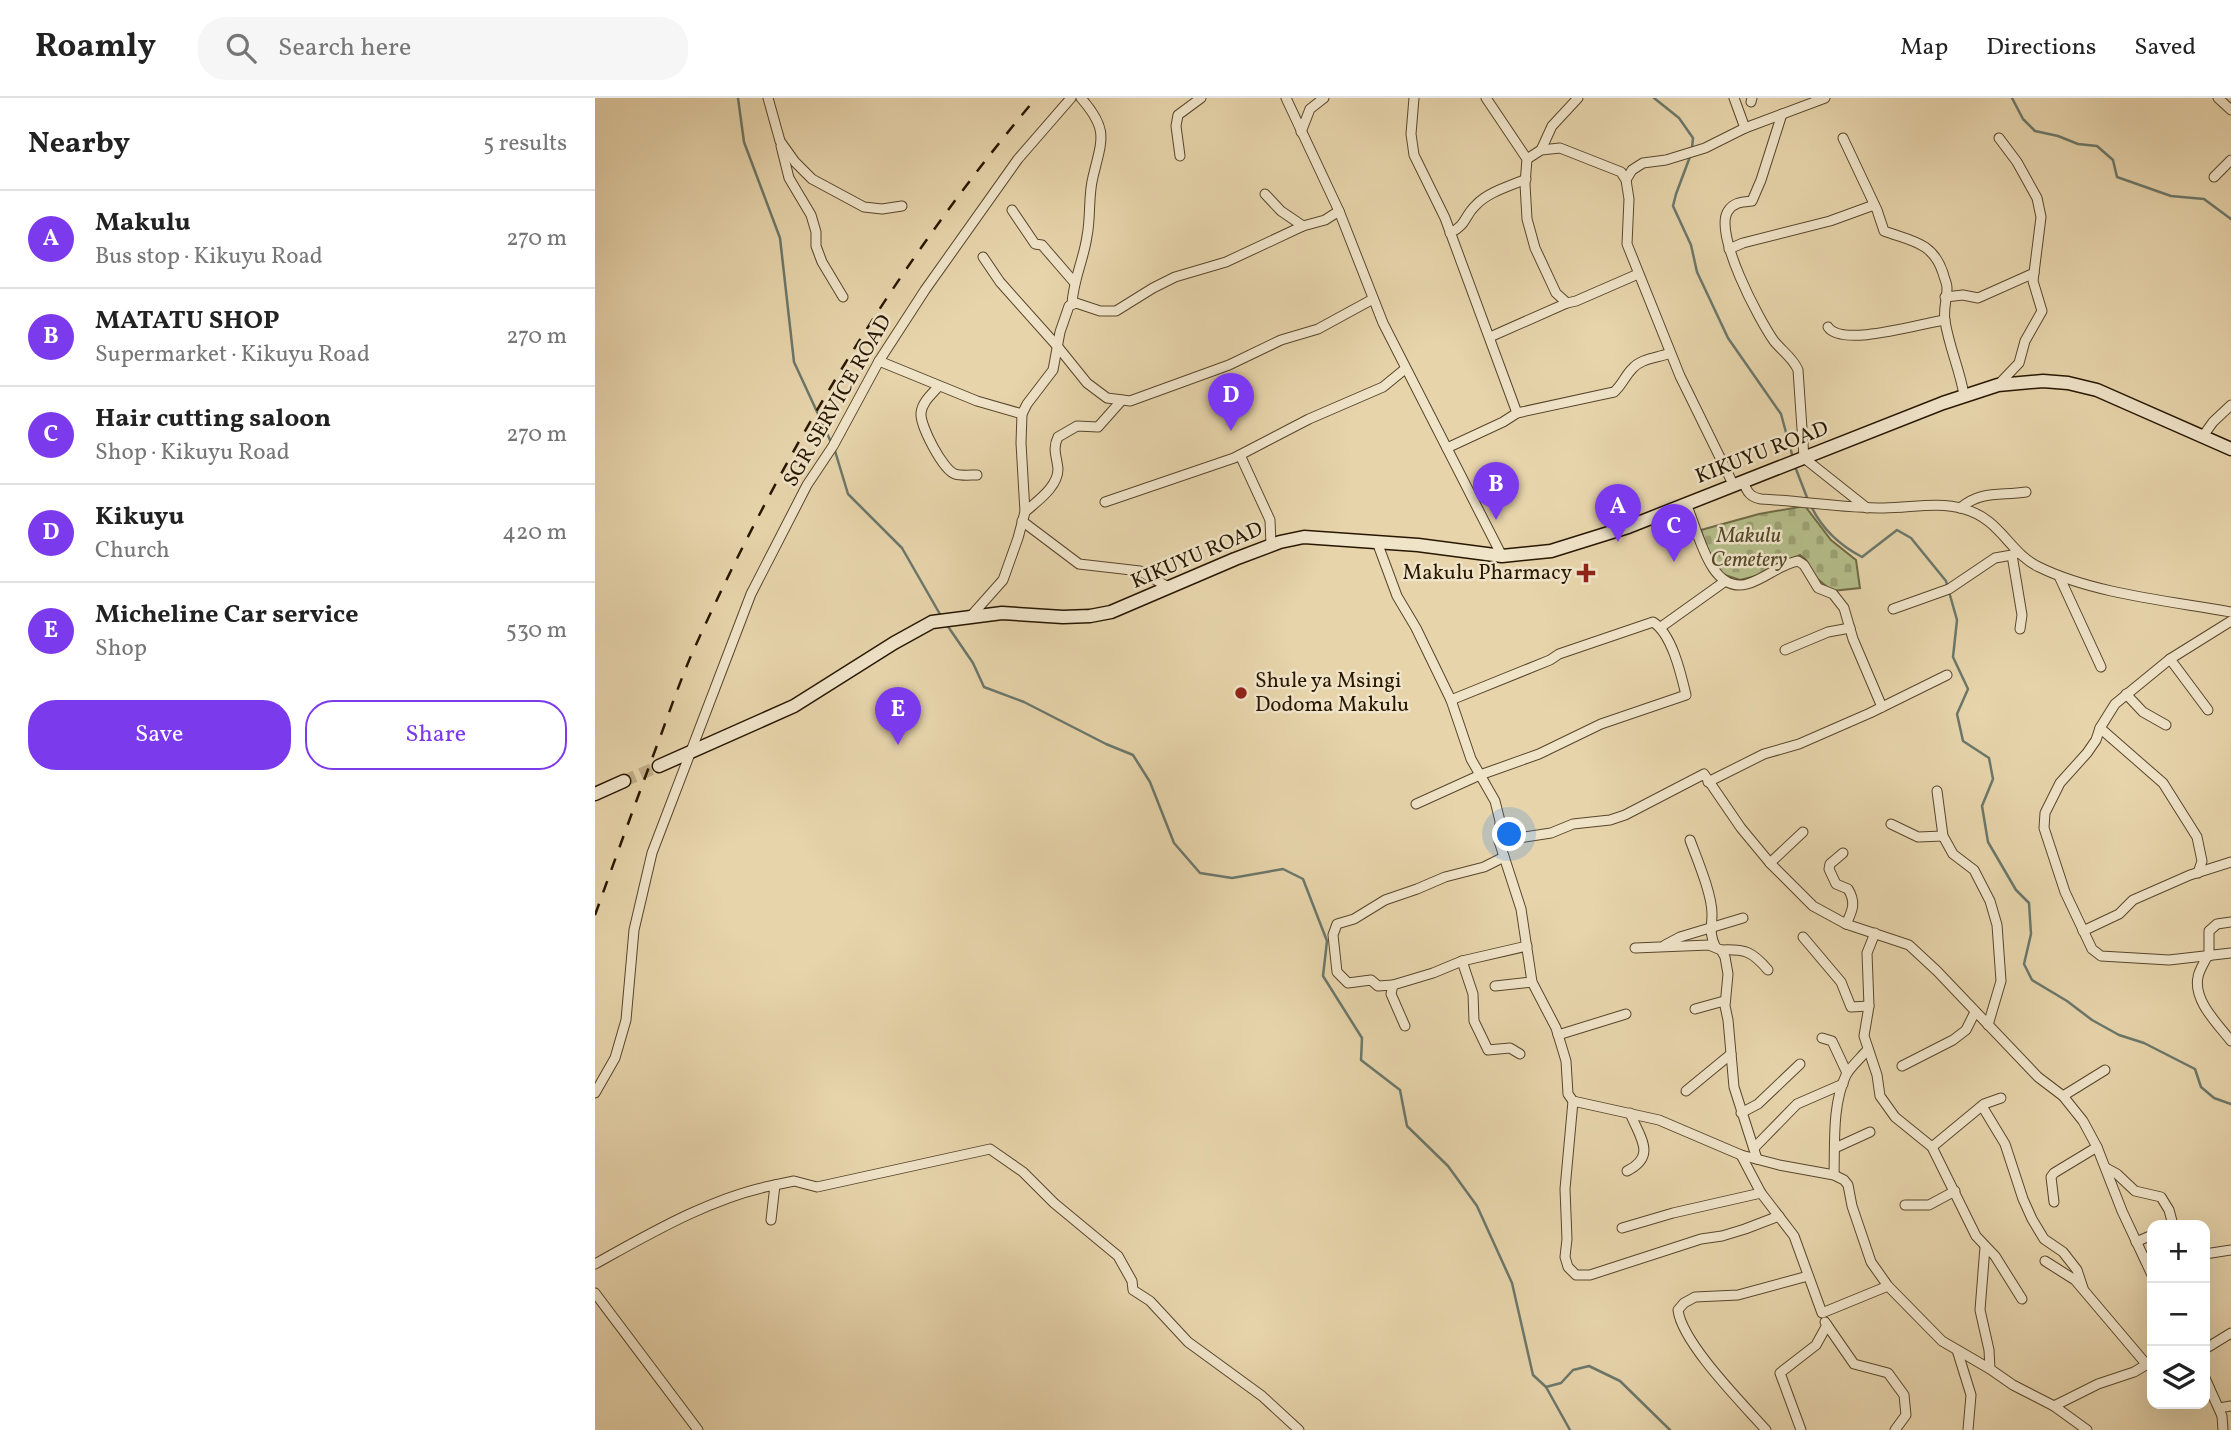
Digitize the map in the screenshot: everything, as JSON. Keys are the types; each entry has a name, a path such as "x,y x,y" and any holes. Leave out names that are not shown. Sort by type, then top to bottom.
{"main road":[{"name":"KIKUYU ROAD","path":"659,766 794,706 932,622 1002,613 1090,616 1111,612 1271,545 1304,537 1502,556 1551,551 1584,542 1964,395 1998,385 2043,381 2087,387 2231,449"},
{"path":"595,793 624,781"}],"street":[{"path":"768,98 789,178 811,215 822,262 843,297"},
{"name":"SGR SERVICE ROAD","path":"595,1093 615,1058 626,1020 634,930 652,853 751,594 807,485 833,446 879,361 925,290 1018,159 1071,98"},
{"path":"971,616 1003,580 1024,517 1022,414 1051,375 1056,362 1065,316 1072,304 1074,282 1087,237 1092,178 1101,142 1098,120 1081,98"},
{"path":"1180,156 1176,126 1178,115 1201,98"},
{"path":"1286,98 1339,211 1373,299 1405,369 1502,556"},
{"path":"1301,132 1310,109 1324,98"},
{"path":"1414,98 1411,134 1414,155 1450,233 1517,413"},
{"path":"1486,98 1527,159 1527,219 1535,248 1556,293 1567,303"},
{"path":"1541,150 1552,126 1578,98"},
{"path":"1734,98 1745,128"},
{"path":"1626,180 1632,170 1643,163 1686,154 1825,98"},
{"path":"2218,98 2231,110"},
{"path":"1782,114 1752,201 1734,204 1726,213 1729,249 1773,340 1798,370 1797,461 1867,508"},
{"path":"1843,138 1884,231 1927,247 1934,254 1947,286 1945,320 1964,395"},
{"path":"1998,385 2019,363 2025,341 2042,311 2033,281 2041,217 2037,198 2017,162 1999,138"},
{"path":"780,141 812,179 855,203 873,209 902,206"},
{"path":"1527,159 1541,150 1560,148 1621,172 1626,180 1629,199 1626,236 1638,274 1670,353 1738,483 1752,497 1867,508 1931,505 1960,508 1993,523 2016,553 2035,566 2059,576 2117,591 2231,612"},
{"path":"2214,177 2231,160"},
{"path":"1450,233 1461,228 1476,204 1526,179"},
{"path":"1265,194 1281,211 1303,226"},
{"path":"1729,249 1830,221 1874,205"},
{"path":"1012,210 1035,243 1042,245 1074,282"},
{"path":"1072,304 1116,311 1175,277 1226,262 1303,226 1325,220 1339,211"},
{"path":"983,257 1000,282 1059,346 1087,383 1107,398 1122,400 1137,400 1229,365 1281,340 1318,328 1373,299"},
{"path":"1945,297 1963,295 1978,298 2034,273"},
{"path":"1490,337 1638,274"},
{"path":"1828,327 1831,332 1839,334 1861,335 1945,320"},
{"path":"1447,449 1517,413 1613,392 1622,385 1632,368 1670,353"},
{"path":"879,361 939,386 1022,414"},
{"path":"1105,502 1240,455 1309,419 1383,387 1405,369"},
{"path":"939,386 923,404 922,425 953,474 977,475"},
{"path":"1024,517 1054,483 1058,472 1054,449 1058,437 1077,426 1098,428 1122,400"},
{"path":"2203,436 2231,405"},
{"path":"1240,455 1270,520 1271,545"},
{"path":"1960,508 1970,499 1983,495 2026,492"},
{"path":"1686,504 1713,569 1724,582 1745,585 1798,561 1804,565 1818,588 1839,600 1882,708"},
{"path":"1024,517 1079,564 1140,571 1170,588"},
{"path":"1377,542 1397,596 1416,628 1451,700 1471,759 1495,801 1500,821 1499,841 1521,909 1532,982 1558,1035 1566,1061 1568,1094 1573,1101 1565,1189 1565,1257 1568,1267 1576,1275 1590,1275 1701,1238 1723,1236 1779,1216"},
{"path":"1893,609 1949,589 1995,558 2016,553"},
{"path":"2016,553 2022,615 2020,629"},
{"path":"2059,576 2101,667"},
{"path":"1661,626 1724,582"},
{"path":"2231,621 2171,659 2115,704 2087,753 2060,783 2045,813 2044,828 2061,881 2092,949 2101,956 2169,960 2231,953"},
{"path":"1416,804 1480,775 1539,754 1601,724 1686,695 1682,676 1666,634 1661,626 1653,622 1559,654 1451,700"},
{"path":"1785,650 1828,632 1850,628"},
{"path":"2171,659 2208,709"},
{"path":"1708,782 1764,754 1799,744 1882,708 1947,675"},
{"path":"2126,694 2143,712 2166,725"},
{"path":"2100,728 2164,783 2197,837 2202,861 2198,873"},
{"path":"1499,841 1551,833 1573,824 1610,820 1625,815 1704,774 1741,828 1770,863 1813,906 1846,923 1909,945 2038,1076 2063,1096 2083,1121 2097,1147 2122,1212 2147,1265"},
{"path":"1937,791 1943,836 1953,854 1974,870 1990,901 1997,925 2001,981 1988,1025"},
{"path":"1891,824 1918,837 1943,836"},
{"path":"1770,863 1803,832"},
{"path":"1690,840 1712,913 1709,928 1725,957 1728,974 1724,1001 1733,1080 1757,1159"},
{"path":"1843,853 1830,864 1829,869 1836,884 1845,886 1854,903 1846,923"},
{"path":"1504,857 1484,867 1445,877 1385,900 1354,919 1337,924 1333,935 1337,972 1348,983 1371,980 1378,986 1393,985 1462,961 1527,946"},
{"path":"2083,930 2119,914 2133,900 2231,862"},
{"path":"1660,947 1680,937 1742,918"},
{"path":"2231,922 2217,924 2209,931 2208,956 2198,976 2201,998 2207,1010 2231,1041"},
{"path":"1875,933 1867,953 1868,1006 1864,1036 1877,1075 1878,1091 1895,1117 1931,1147 1976,1236 1995,1256 2022,1299"},
{"path":"1803,937 1841,982 1851,1007 1868,1006"},
{"path":"1635,948 1718,948 1746,951 1756,956 1767,970"},
{"path":"1462,961 1473,994 1473,1021 1488,1050 1510,1048 1520,1054"},
{"path":"1495,986 1532,982"},
{"path":"1393,985 1391,993 1405,1026"},
{"path":"1695,1009 1724,1001"},
{"path":"1902,1066 1953,1040 1966,1030 1975,1012"},
{"path":"1558,1035 1626,1014"},
{"path":"1822,1038 1832,1041 1847,1073"},
{"path":"1834,1175 1836,1115 1843,1084 1847,1073 1868,1049"},
{"path":"1686,1091 1731,1054"},
{"path":"1741,1113 1758,1104 1800,1064"},
{"path":"2063,1096 2105,1070"},
{"path":"1754,1148 1797,1104 1843,1084"},
{"path":"1931,1147 1982,1106 2001,1098"},
{"path":"1573,1101 1659,1120 1741,1155 1834,1175 1848,1185 1852,1206 1871,1262 1888,1286 1942,1341 2013,1385 2054,1406 2087,1430"},
{"path":"1982,1106 2005,1144 2032,1219 2044,1239 2063,1252 2077,1270 2083,1288"},
{"path":"1627,1171 1644,1158 1644,1147 1630,1113"},
{"path":"1835,1148 1870,1132"},
{"path":"2054,1202 2051,1177 2054,1173 2097,1147"},
{"path":"595,1264 713,1203 750,1189 794,1181 817,1186 990,1149 1023,1172 1054,1203 1118,1256 1132,1281 1133,1290 1150,1301 1188,1342 1262,1396 1299,1430"},
{"path":"1741,1155 1761,1194 1800,1247 1827,1325 1854,1364 1888,1373 1904,1395 1906,1415 1895,1430"},
{"path":"2106,1168 2117,1174 2135,1191 2161,1197 2169,1209 2172,1220"},
{"path":"771,1220 775,1185"},
{"path":"1905,1205 1929,1205 1955,1191"},
{"path":"1622,1228 1673,1213 1761,1194"},
{"path":"2136,1242 2147,1237"},
{"path":"1985,1247 1980,1310 1989,1350 1990,1369"},
{"path":"2210,1253 2231,1250"},
{"path":"2045,1261 2083,1288 2147,1360"},
{"path":"1766,1430 1708,1365 1683,1326 1678,1310 1695,1297 1738,1294 1808,1276"},
{"path":"1822,1313 1888,1286"},
{"path":"595,1293 698,1430"},
{"path":"1801,1430 1780,1373 1817,1345 1827,1325"},
{"path":"2210,1346 2231,1333"},
{"path":"1957,1350 1971,1395 1972,1411 1968,1430"},
{"path":"2054,1406 2098,1384 2147,1365"},
{"path":"2210,1388 2220,1408 2223,1430"},
{"path":"2220,1408 2231,1406"}],"green space":[{"name":"Makulu Cemetery","path":"1805,506 1831,540 1856,560 1860,588 1832,591 1814,576 1806,560 1800,555 1760,575 1740,580 1719,573 1701,530 1759,514"}],"waterway":[{"path":"738,98 744,142 780,238 794,362 831,442"},
{"path":"1654,98 1679,118 1693,138 1692,148"},
{"path":"2012,98 2023,119 2035,131 2078,144 2097,146 2113,160 2117,177 2171,196 2204,199 2231,219"},
{"path":"1691,154 1673,206 1691,245 1697,272 1728,338 1781,414 1793,458"},
{"path":"835,451 848,494 902,548 941,616"},
{"path":"1794,464 1808,500"},
{"path":"1811,506 1833,536 1862,557 1897,530 1911,538 1946,581 1957,620 1953,657 1968,689 1957,714 1963,741 1989,758 1993,779 1982,806 1988,842 2016,890 2029,903 2031,934 2024,964 2032,980 2119,1035 2144,1043 2195,1069 2201,1087 2214,1098 2231,1104"},
{"path":"947,625 973,663 984,687 1024,702 1133,755 1150,782 1174,843 1200,873 1232,878 1283,869 1303,879 1327,941 1323,976 1362,1038 1361,1060 1400,1090 1407,1126 1448,1166 1477,1206 1512,1283 1533,1375 1546,1387 1561,1383 1573,1370 1589,1366 1620,1381 1670,1430"},
{"path":"1546,1387 1570,1430"}],"tunnel":[{"path":"624,781 659,766"}],"railway":[{"path":"595,915 690,658 762,509 843,366 888,296 984,162 1036,98"}],"place":[{"name":"Kikuyu","path":"1231,431"},
{"name":"MATATU SHOP","path":"1496,520"},
{"name":"Makulu","path":"1618,542"},
{"name":"Hair cutting saloon","path":"1674,562"},
{"name":"Makulu Pharmacy","path":"1586,573"},
{"name":"Shule ya Msingi Dodoma Makulu","path":"1241,693"},
{"name":"Micheline Car service","path":"898,745"}]}
